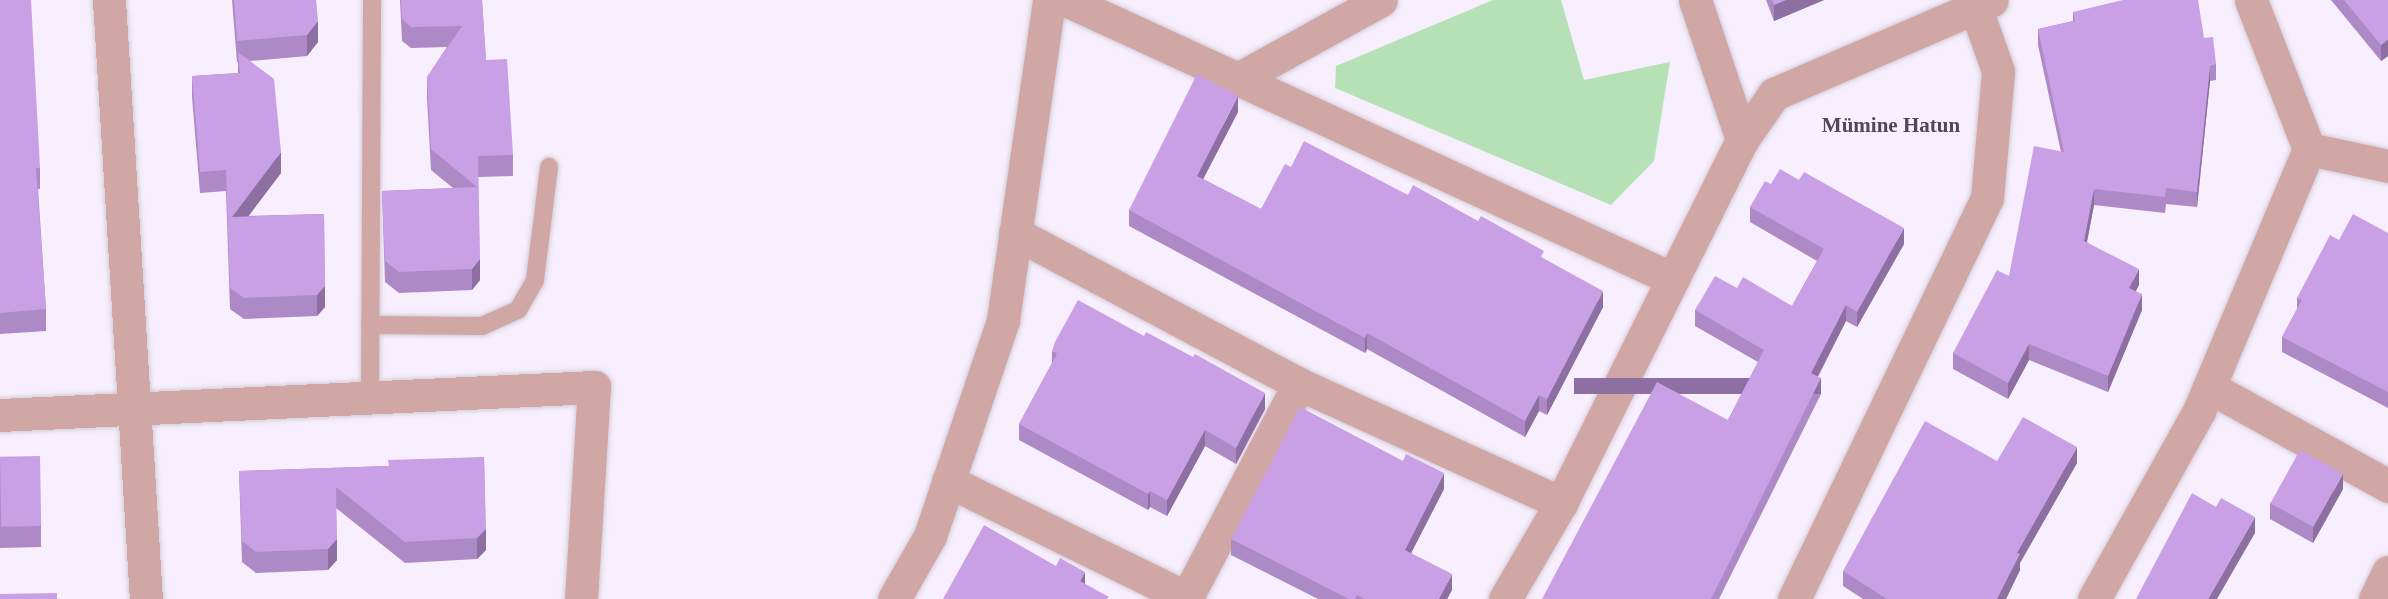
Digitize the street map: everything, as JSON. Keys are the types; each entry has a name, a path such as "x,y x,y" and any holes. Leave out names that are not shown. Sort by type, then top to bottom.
{"street":[{"path":"109,0 146,599"},
{"path":"894,599 930,536 1003,320 1049,0"},
{"path":"1066,0 1673,279"},
{"path":"1238,79 1382,0"},
{"path":"1695,0 1742,140"},
{"path":"2094,599 2209,387 2309,149 2251,0"},
{"path":"1505,599 1561,503 1742,140 1774,94 1980,2 1998,71 1987,198 1794,599"},
{"path":"2309,149 2388,166"},
{"path":"1015,233 1299,384 1561,503"},
{"path":"948,481 1187,599 1299,384"},
{"path":"0,415 134,406 594,387 581,599"},
{"path":"2209,387 2388,486"},
{"path":"2374,599 2388,572"}],"lane":[{"path":"370,396 372,0"},
{"path":"370,325 482,326 518,310 535,280 549,167"}],"green space":[{"path":"1493,0 1561,0 1584,80 1670,62 1654,161 1611,205 1335,88 1336,66"}],"building":[{"path":"0,0 31,0 40,168 36,168 46,309 0,313"},
{"path":"234,0 316,0 318,21 307,35 237,41"},
{"path":"401,0 482,0 486,60 507,59 513,155 478,156 480,259 472,269 399,272 385,261 382,191 477,187 431,149 427,77 462,26 411,27 402,19"},
{"path":"1772,0 1786,0 1774,5"},
{"path":"2123,0 2198,0 2204,38 2213,37 2216,64 2210,66 2197,192 2166,188 2165,197 2094,189 2084,241 2139,269 2129,288 2142,294 2108,376 2029,344 2008,383 1953,353 1997,270 2009,276 2034,146 2064,152 2038,29 2075,21 2073,12"},
{"path":"2344,0 2388,0 2388,40 2381,45"},
{"path":"238,52 274,79 281,152 232,217 324,214 325,286 317,295 244,298 230,288 226,170 200,172 192,76 240,73"},
{"path":"1197,74 1238,96 1197,176 1261,209 1285,164 1291,167 1304,141 1408,195 1413,185 1478,221 1481,216 1544,251 1541,257 1603,291 1547,399 1539,395 1525,421 1367,333 1365,338 1129,210"},
{"path":"1780,169 1799,180 1804,172 1904,228 1857,312 1846,305 1811,373 1821,378 1711,599 1542,599 1657,382 1728,420 1764,350 1695,310 1715,276 1737,288 1743,277 1792,306 1824,249 1750,207 1765,181 1771,184"},
{"path":"2353,214 2388,233 2388,392 2282,337 2302,300 2297,298 2330,235 2339,240"},
{"path":"1078,300 1144,336 1146,332 1193,357 1195,354 1265,393 1236,448 1205,430 1167,500 1150,491 1148,494 1019,424 1057,354 1052,351 1055,342"},
{"path":"1300,407 1403,461 1406,454 1444,473 1405,550 1452,574 1439,599 1365,599 1357,595 1355,599 1349,599 1231,539"},
{"path":"2023,417 2077,447 2017,553 2020,554 1997,599 1887,599 1843,571 1925,421 1997,461"},
{"path":"2300,450 2343,474 2313,527 2270,503"},
{"path":"40,456 41,526 1,527 0,457"},
{"path":"484,457 486,529 477,538 405,542 336,487 337,539 328,549 256,552 242,541 239,471 389,466 388,460"},
{"path":"2192,493 2216,507 2221,498 2255,517 2208,599 2136,599"},
{"path":"984,525 1056,566 1060,558 1085,572 1080,581 1109,597 1107,599 943,599"},
{"path":"57,593 57,599 0,599 0,594"}],"district":[{"name":"Mümine Hatun","path":"1891,125"}]}
